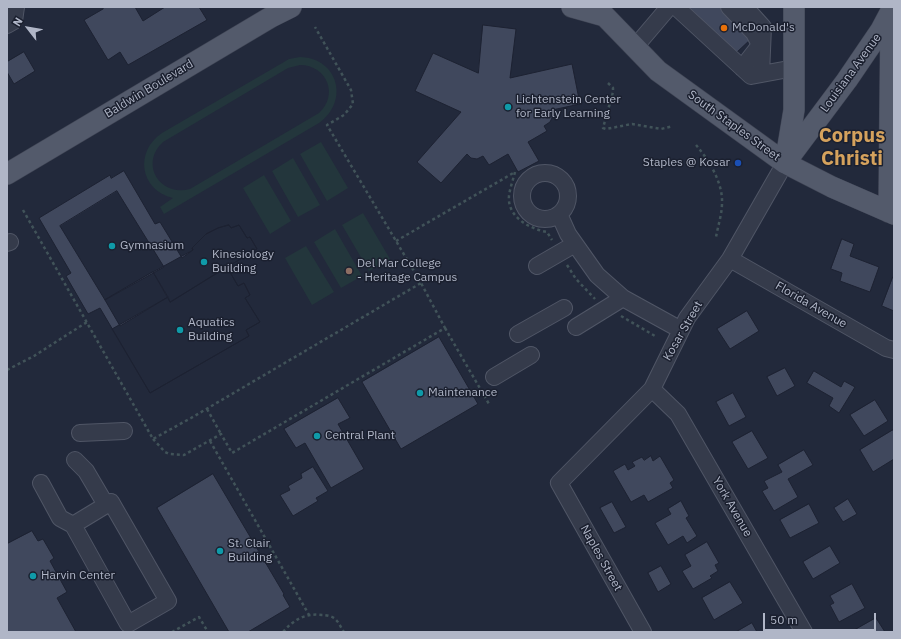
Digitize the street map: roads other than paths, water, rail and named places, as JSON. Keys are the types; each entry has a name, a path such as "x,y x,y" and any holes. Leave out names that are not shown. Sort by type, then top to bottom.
{"main road":[{"name":"Baldwin Boulevard","path":"7,174 266,12 291,7"},
{"path":"572,7 600,11"},
{"path":"785,163 794,110 794,7"},
{"name":"Louisiana Avenue","path":"891,8 892,213"},
{"name":"Louisiana Avenue","path":"785,163 847,80 881,30 891,8"},
{"name":"South Staples Street","path":"600,11 658,71 785,163 832,187 892,213"}],"street":[{"path":"7,25 14,21 16,7"},
{"path":"635,47 669,7"},
{"path":"676,7 751,76 794,68"},
{"path":"729,7 754,33 760,45 742,68"},
{"path":"745,7 763,26 761,74"},
{"name":"Kosar Street","path":"559,483 652,389 688,318 730,259 785,163"},
{"path":"559,214 568,234 597,275 623,298 681,330"},
{"path":"537,266 575,244"},
{"name":"Florida Avenue","path":"730,259 891,352"},
{"path":"576,327 623,298"},
{"path":"518,334 564,308"},
{"path":"494,377 531,355"},
{"name":"York Avenue","path":"652,389 678,414 804,632"},
{"path":"80,433 124,430"},
{"path":"75,460 86,471 106,505"},
{"path":"42,482 60,518 74,525 128,624 168,601 111,502 74,525"},
{"name":"Naples Street","path":"559,483 643,632"}],"place":[{"name":"McDonald's","path":"724,28"},
{"name":"Lichtenstein Center for Early Learning","path":"508,107"},
{"name":"Staples @ Kosar","path":"738,163"},
{"name":"Gymnasium","path":"112,246"},
{"name":"Kinesiology Building","path":"204,262"},
{"name":"Del Mar College - Heritage Campus","path":"349,271"},
{"name":"Aquatics Building","path":"180,330"},
{"name":"Maintenance","path":"420,393"},
{"name":"Central Plant","path":"317,436"},
{"name":"St. Clair Building","path":"220,551"},
{"name":"Harvin Center","path":"33,576"}],"district":[{"name":"Corpus Christi","path":"852,148"}]}
